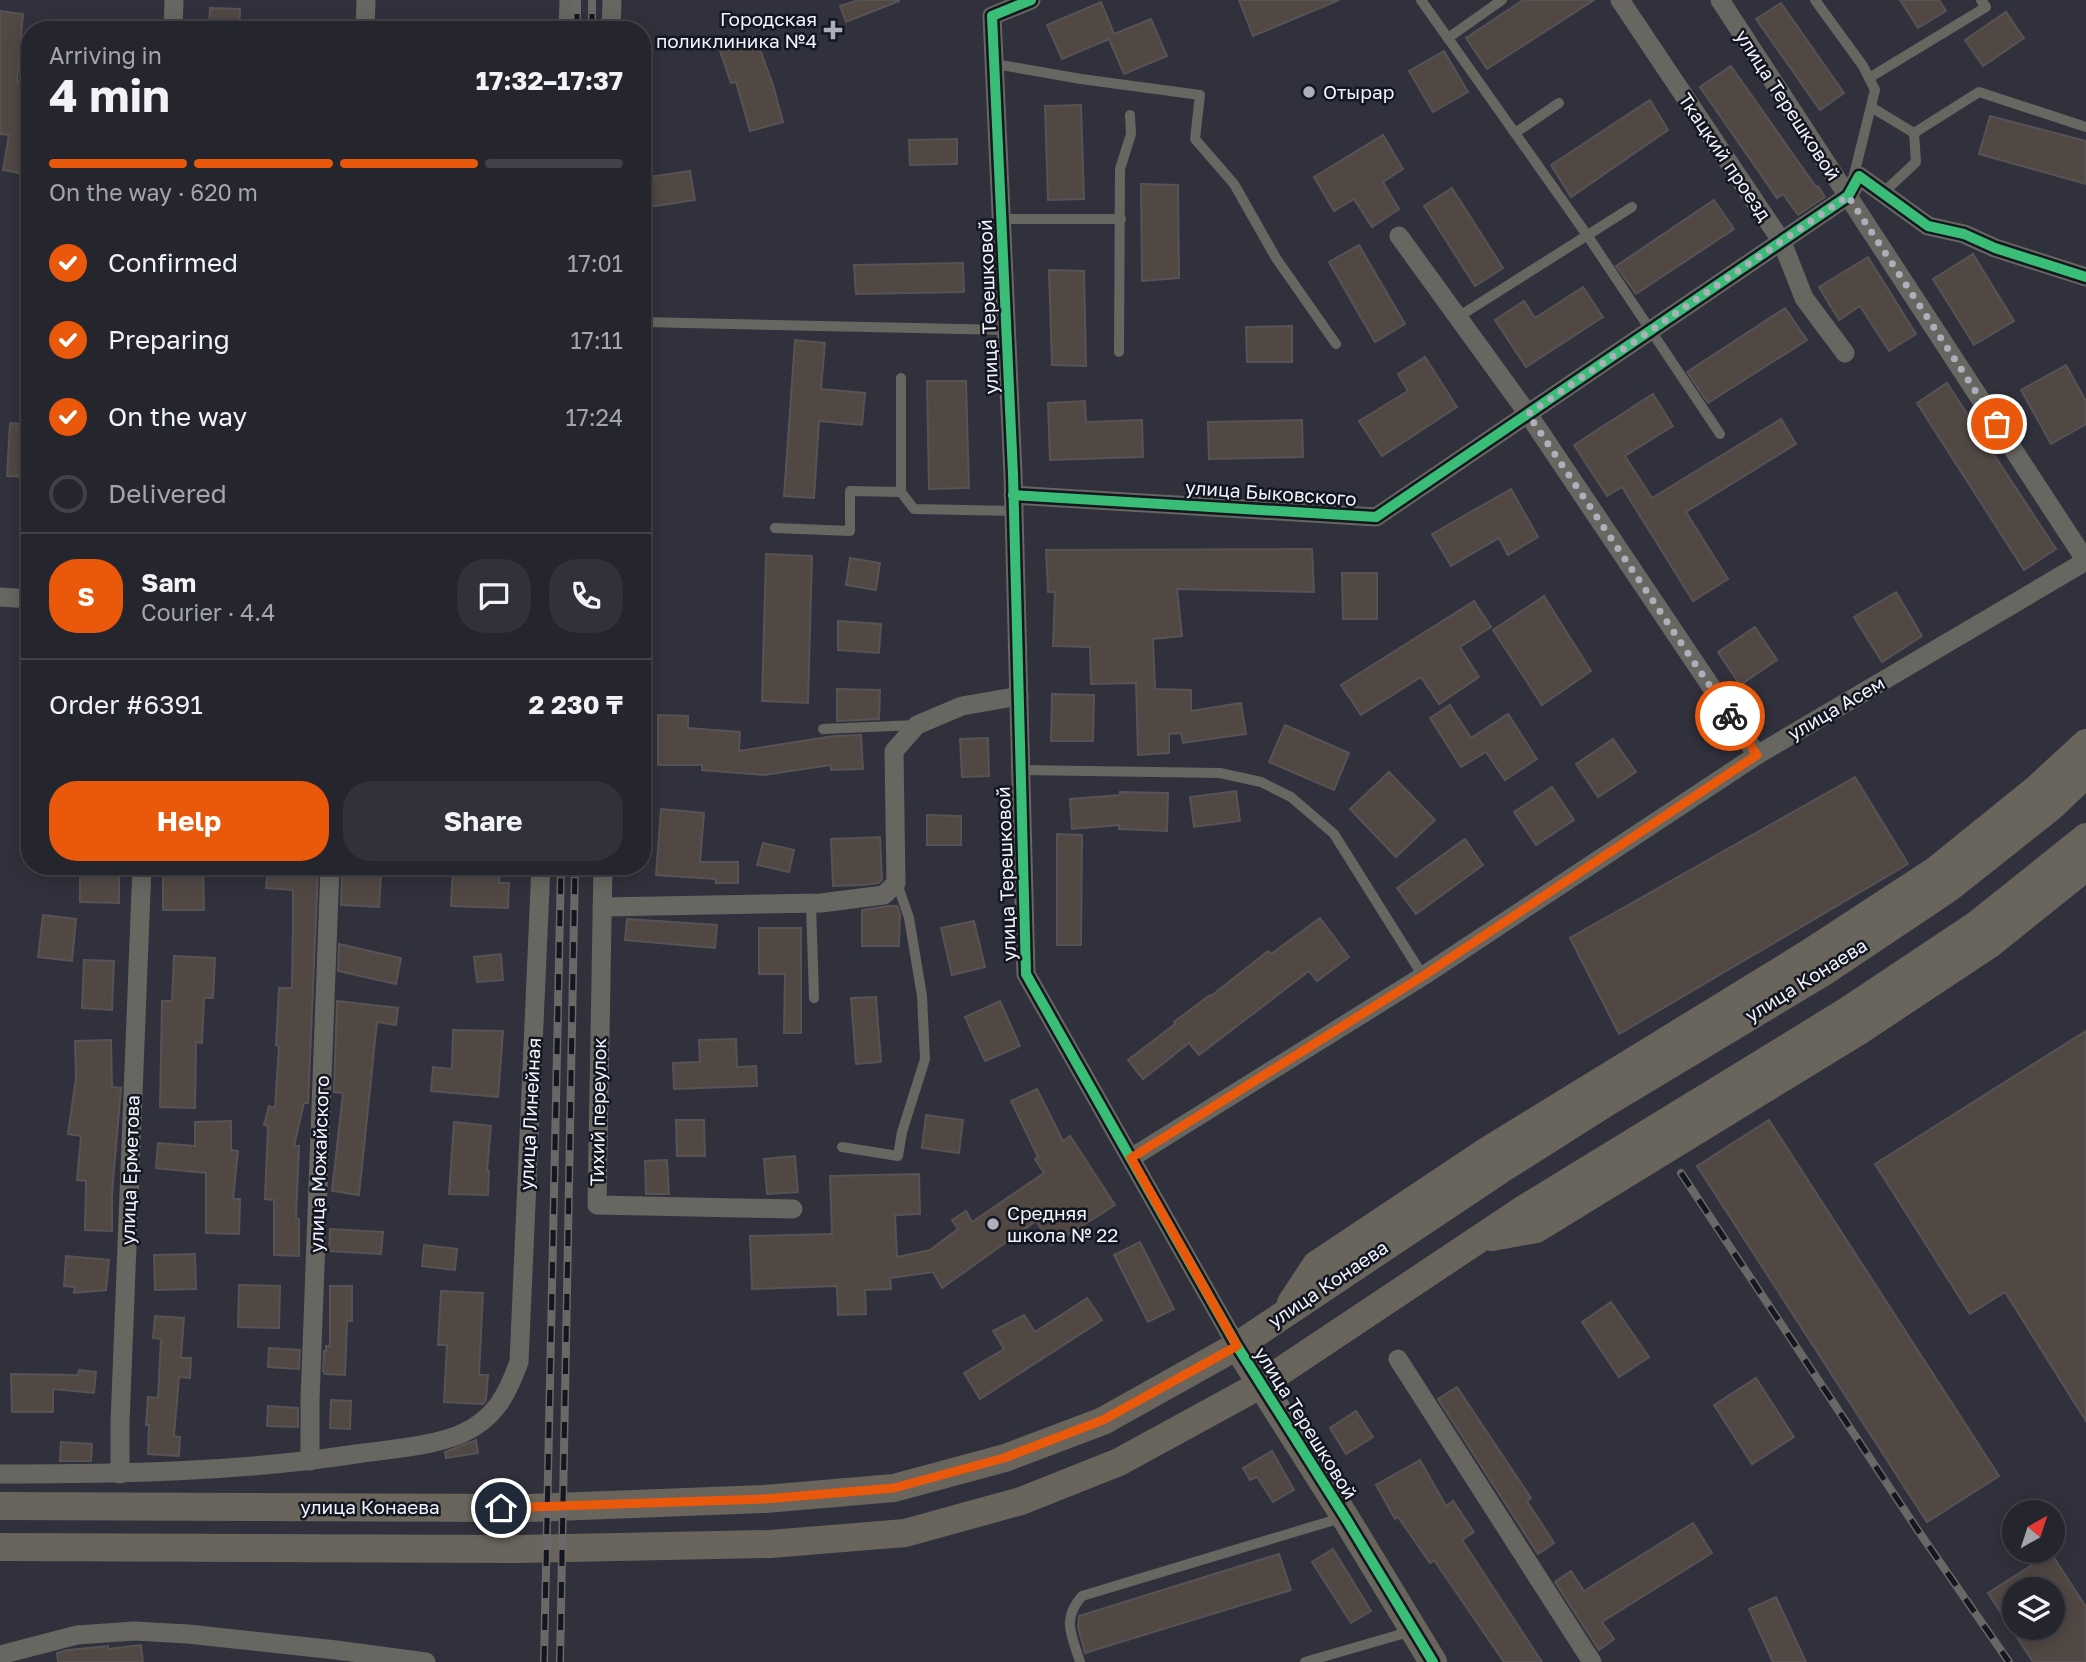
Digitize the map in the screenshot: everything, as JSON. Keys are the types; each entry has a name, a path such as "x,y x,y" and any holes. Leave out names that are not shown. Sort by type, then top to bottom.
{"main road":[{"path":"1282,1316 1316,1265 1487,1151 1809,953 1936,870 2035,790 2086,743"},
{"name":"улица Конаева","path":"0,1506 528,1508 765,1499 894,1488 1004,1458 1103,1420 1237,1346 1500,1170 1822,973 1949,888 2050,808 2086,774"},
{"path":"0,1547 519,1549 770,1544 905,1533 1021,1501 1119,1462 1260,1385 1524,1209 1868,997 1976,925 2086,837"},
{"path":"1479,1239 1536,1229 1859,1031 1990,944 2086,867"},
{"name":"улица Терешковой","path":"1237,1346 1433,1662"}],"street":[{"path":"173,21 174,0"},
{"path":"365,21 366,0"},
{"path":"568,21 569,0"},
{"path":"611,21 612,0"},
{"name":"улица Терешковой","path":"1031,0 992,16 1014,503 1026,974 1237,1346"},
{"name":"Ткацкий проезд","path":"1620,0 1782,242 1804,298 1845,354"},
{"name":"улица Терешковой","path":"1720,0 2086,561"},
{"name":"улица Быковского","path":"1014,503 1376,517 1848,196 1858,176 1882,194"},
{"path":"1882,194 1928,226 1964,234 1995,248 2086,277"},
{"path":"1399,236 1528,414 1757,755"},
{"name":"улица Асем","path":"1131,1158 1423,976 1757,755 2086,561"},
{"path":"0,597 21,598"},
{"path":"602,907 811,904 884,895 897,883 894,751 917,725 962,706 1019,696"},
{"name":"улица Ерметова","path":"120,1474 142,875"},
{"name":"улица Можайского","path":"310,1461 330,875"},
{"name":"улица Линейная","path":"0,1474 201,1471 310,1461 422,1444 461,1434 495,1410 508,1391 519,1362 541,875"},
{"name":"Тихий переулок","path":"603,875 597,1205 793,1209"},
{"path":"1398,1359 1592,1662"},
{"path":"0,1654 77,1635 134,1631 188,1634 426,1662"}],"lane":[{"path":"1421,0 1587,235 1720,434"},
{"path":"1448,38 1502,0"},
{"path":"1815,0 1863,66 1875,90 1848,196"},
{"path":"1869,78 1986,7 1981,0"},
{"path":"995,64 1200,96 1195,139 1234,184 1276,258 1336,344"},
{"path":"1914,133 1979,92 2086,127"},
{"path":"1515,133 1559,103"},
{"path":"1871,107 1914,133"},
{"path":"1119,352 1120,169 1131,134 1130,115"},
{"path":"1882,194 1916,162 1914,133"},
{"path":"1458,317 1632,207"},
{"path":"1002,219 1121,219"},
{"path":"651,322 1007,330"},
{"path":"901,378 901,492 914,509 1014,503"},
{"path":"775,528 850,531 850,491 901,492"},
{"path":"823,729 917,725"},
{"path":"1021,770 1220,773 1261,782 1292,797 1334,834 1423,976"},
{"path":"842,1147 898,1156 902,1132 925,1059 922,996 909,918 897,883"},
{"path":"811,904 814,998"},
{"path":"1080,1662 1068,1623 1072,1608 1082,1596 1345,1517"},
{"path":"1305,1662 1413,1631"}],"building":[{"path":"859,0 899,1 846,22 840,6"},
{"path":"1239,0 1339,0 1253,36"},
{"path":"1523,0 1594,0 1487,69 1466,38"},
{"path":"1900,0 1939,0 1946,11 1918,28"},
{"path":"1101,2 1114,34 1151,19 1167,56 1124,74 1109,39 1062,59 1047,25"},
{"path":"1781,3 1844,93 1820,110 1756,19"},
{"path":"210,8 240,9 239,21 209,21"},
{"path":"0,11 23,14 17,81 21,81 21,173 3,170 9,135 0,134"},
{"path":"2006,12 2024,38 1983,66 1965,40"},
{"path":"755,36 783,122 750,131 736,82 731,83 719,48"},
{"path":"1444,51 1468,92 1433,112 1409,71"},
{"path":"1731,66 1825,197 1798,215 1783,194 1777,198 1700,87"},
{"path":"1650,100 1668,130 1571,197 1551,165"},
{"path":"1081,105 1084,199 1048,200 1045,106"},
{"path":"1990,116 2086,141 2086,184 1979,154"},
{"path":"1383,135 1403,169 1383,182 1399,209 1372,227 1354,199 1334,211 1314,177"},
{"path":"957,139 957,164 910,165 909,140"},
{"path":"690,171 695,200 651,207 651,177"},
{"path":"1141,184 1178,185 1179,278 1142,281"},
{"path":"1452,188 1503,268 1475,286 1424,206"},
{"path":"1714,200 1734,229 1636,294 1616,266"},
{"path":"1359,245 1405,324 1375,342 1329,262"},
{"path":"1973,254 2014,321 1974,345 1933,279"},
{"path":"1868,257 1916,334 1889,351 1860,306 1839,320 1819,287"},
{"path":"963,263 964,292 856,294 854,265"},
{"path":"1049,270 1084,271 1086,366 1052,365"},
{"path":"1583,287 1603,317 1526,367 1495,320 1524,301 1535,318"},
{"path":"1785,308 1807,340 1708,403 1687,372"},
{"path":"1292,326 1292,362 1247,362 1246,327"},
{"path":"795,340 825,343 821,389 865,393 862,425 819,421 814,498 784,496"},
{"path":"1425,357 1457,407 1382,456 1359,421 1408,391 1398,374"},
{"path":"2066,365 2086,401 2086,424 2051,444 2021,390"},
{"path":"927,381 966,381 969,488 929,489"},
{"path":"1947,383 2056,549 2024,570 1917,403"},
{"path":"1653,394 1673,426 1625,456 1652,498 1781,419 1796,444 1686,512 1728,579 1693,601 1622,487 1607,496 1574,445"},
{"path":"1085,401 1086,422 1142,420 1143,457 1050,460 1048,403"},
{"path":"1302,420 1303,457 1209,459 1208,422"},
{"path":"10,423 21,424 21,477 7,476"},
{"path":"1511,489 1538,537 1508,555 1499,538 1451,566 1432,534"},
{"path":"1312,549 1314,592 1177,589 1182,636 1153,639 1155,689 1191,690 1191,711 1241,703 1246,734 1183,743 1181,733 1169,734 1169,753 1138,755 1136,683 1091,684 1090,647 1053,646 1055,592 1048,592 1046,550"},
{"path":"766,554 812,556 808,703 762,701"},
{"path":"850,558 880,563 876,590 846,585"},
{"path":"1342,573 1377,573 1377,619 1343,619"},
{"path":"1896,592 1922,636 1882,662 1854,617"},
{"path":"1544,596 1591,671 1542,705 1493,630"},
{"path":"1474,601 1491,627 1460,647 1479,677 1439,704 1421,677 1361,715 1341,685"},
{"path":"838,621 881,624 879,653 838,650"},
{"path":"1755,627 1777,660 1740,685 1718,652"},
{"path":"837,689 880,690 879,719 837,721"},
{"path":"1052,694 1094,695 1093,741 1051,741"},
{"path":"1450,705 1471,738 1508,714 1537,759 1505,780 1486,752 1461,767 1430,718"},
{"path":"658,715 688,716 688,728 740,732 739,751 834,736 861,735 863,769 831,770 831,765 764,775 702,770 702,765 658,765"},
{"path":"1285,725 1349,753 1334,790 1269,762"},
{"path":"988,738 989,776 962,777 960,739"},
{"path":"1613,739 1636,772 1598,797 1576,764"},
{"path":"1389,772 1435,820 1396,857 1350,809"},
{"path":"1855,777 1908,864 1619,1034 1570,938"},
{"path":"1552,787 1574,820 1536,845 1514,812"},
{"path":"1236,791 1240,821 1194,827 1190,797"},
{"path":"1120,792 1168,793 1167,831 1119,829 1119,825 1072,829 1070,799 1120,795"},
{"path":"661,809 704,813 700,862 738,862 738,883 716,883 716,879 656,875"},
{"path":"927,815 961,816 961,845 927,845"},
{"path":"1057,834 1082,835 1081,945 1057,945"},
{"path":"880,837 882,880 862,885 833,886 831,839"},
{"path":"1465,839 1483,865 1416,914 1397,888"},
{"path":"763,843 794,850 789,872 757,865"},
{"path":"80,875 119,875 119,903 80,902"},
{"path":"163,875 203,875 204,910 163,910"},
{"path":"267,875 318,875 308,1103 304,1103 294,1146 299,1146 296,1218 299,1219 299,1256 274,1255 274,1200 265,1199 268,1126 264,1125 269,1106 275,1108 279,988 292,988 293,919 293,890 266,888"},
{"path":"342,875 381,875 379,907 341,905"},
{"path":"453,875 500,875 499,883 509,883 508,908 451,906"},
{"path":"897,906 900,914 899,946 862,946 862,910"},
{"path":"43,915 76,919 72,961 38,957"},
{"path":"1320,918 1349,957 1317,981 1309,971 1199,1055 1189,1043 1143,1079 1128,1060 1268,951 1271,954"},
{"path":"627,919 717,925 715,948 625,940"},
{"path":"974,921 985,967 952,975 941,928"},
{"path":"759,928 801,928 801,1033 784,1033 785,974 759,974"},
{"path":"339,944 401,958 396,984 338,971"},
{"path":"501,954 503,980 477,982 474,957"},
{"path":"174,956 215,958 213,998 204,998 202,1043 196,1042 195,1108 160,1107 162,1001 172,1001"},
{"path":"84,960 114,961 112,1010 82,1008"},
{"path":"876,997 881,1062 856,1064 851,998"},
{"path":"337,1001 398,1008 396,1025 377,1022 359,1195 332,1191 343,1093 334,1092"},
{"path":"1000,1001 1020,1046 985,1061 965,1017"},
{"path":"453,1030 503,1031 498,1097 431,1091 433,1067 452,1069"},
{"path":"2086,1031 2086,1421 2005,1292 1970,1314 1875,1164"},
{"path":"736,1039 737,1067 756,1066 757,1086 674,1089 673,1063 700,1062 699,1040"},
{"path":"111,1040 112,1087 121,1088 112,1194 112,1231 85,1230 86,1181 77,1180 81,1136 68,1134 76,1078 75,1041"},
{"name":"Средняя школа № 22","path":"1037,1089 1063,1141 1070,1136 1115,1205 1052,1245 1036,1221 942,1288 933,1272 890,1278 891,1289 865,1290 866,1314 838,1315 837,1286 752,1289 750,1236 832,1234 830,1176 919,1174 920,1214 895,1215 897,1257 930,1250 958,1229 952,1220 966,1211 972,1222 1044,1173 1035,1159 1038,1157 1011,1101"},
{"path":"926,1115 963,1120 959,1153 922,1148"},
{"path":"676,1120 704,1120 705,1156 677,1156"},
{"path":"1769,1120 1999,1476 1927,1522 1697,1166"},
{"path":"231,1121 231,1150 238,1151 233,1199 240,1199 239,1234 206,1233 206,1173 156,1168 158,1143 195,1146 195,1122"},
{"path":"454,1122 491,1126 488,1195 449,1194"},
{"path":"795,1156 798,1192 767,1194 764,1159"},
{"path":"667,1160 669,1194 646,1194 645,1161"},
{"path":"330,1229 383,1232 381,1254 329,1251"},
{"path":"1140,1242 1174,1309 1148,1322 1114,1255"},
{"path":"424,1245 457,1249 455,1270 422,1266"},
{"path":"195,1254 196,1289 155,1290 154,1255"},
{"path":"66,1256 109,1260 106,1290 74,1293 75,1287 64,1286"},
{"path":"239,1285 280,1286 279,1328 238,1327"},
{"path":"330,1286 352,1286 352,1321 347,1321 345,1375 325,1374 323,1371 324,1351 326,1346 330,1346"},
{"path":"441,1291 483,1293 479,1375 488,1375 486,1400 483,1404 444,1402 447,1345 438,1345"},
{"path":"1087,1298 1102,1320 980,1399 964,1373 1004,1349 993,1331 1024,1315 1035,1332"},
{"path":"1611,1302 1649,1357 1619,1377 1582,1322"},
{"path":"155,1316 184,1318 181,1358 191,1358 190,1378 179,1377 174,1436 180,1437 179,1456 148,1454 148,1397 158,1398 161,1339 153,1338"},
{"path":"269,1348 300,1350 299,1369 268,1367"},
{"path":"79,1370 96,1372 94,1393 53,1389 53,1412 12,1412 11,1374 78,1375"},
{"path":"1756,1378 1794,1437 1752,1464 1714,1405"},
{"path":"1457,1387 1531,1498 1527,1501 1554,1543 1538,1554 1438,1399"},
{"path":"331,1400 351,1401 350,1429 330,1428"},
{"path":"268,1406 298,1408 298,1427 267,1426"},
{"path":"1356,1411 1373,1437 1346,1454 1330,1428"},
{"path":"476,1440 478,1453 446,1458 445,1452"},
{"path":"61,1442 92,1444 91,1461 60,1461"},
{"path":"1272,1451 1294,1490 1273,1502 1257,1477 1250,1480 1243,1468"},
{"path":"1420,1460 1446,1506 1453,1501 1474,1532 1462,1540 1542,1662 1504,1662 1434,1560 1430,1563 1398,1517 1395,1519 1376,1485"},
{"path":"1693,1523 1712,1553 1602,1622 1614,1639 1599,1650 1555,1582 1571,1571 1584,1591"},
{"path":"1333,1549 1371,1611 1351,1623 1312,1562"},
{"path":"1279,1554 1291,1590 1085,1653 1078,1627 1079,1616"},
{"path":"2035,1563 2057,1563 2086,1607 2086,1662 2033,1662 2019,1640 2065,1640 2065,1577 2013,1577"},
{"path":"2002,1584 2002,1614 1988,1593"},
{"path":"1776,1597 1806,1662 1773,1662 1749,1609"},
{"path":"141,1645 143,1662 58,1662 57,1653 68,1650"}],"railway":[{"path":"577,0 577,21"},
{"path":"592,0 592,21"},
{"path":"544,1662 561,875"},
{"path":"560,1662 575,875"},
{"path":"1681,1173 1917,1529 2009,1662"}],"cycle path":[{"path":"1031,0 992,16 1013,474 1026,974 1237,1346 1433,1662"},
{"path":"1013,495 1376,517 1848,196 1859,176 1928,226 1964,234 1995,248 2086,277"}],"way so far":[{"path":"1730,716 1528,414 1848,196 1997,424"}],"place":[{"name":"Городская поликлиника №4","path":"833,30"},
{"name":"Отырар","path":"1309,92"},
{"name":"Средняя школа № 22","path":"993,1224"}],"route":[{"path":"501,1508 765,1499 894,1488 1004,1458 1103,1420 1237,1346 1131,1158 1423,976 1757,755 1730,716"}]}
